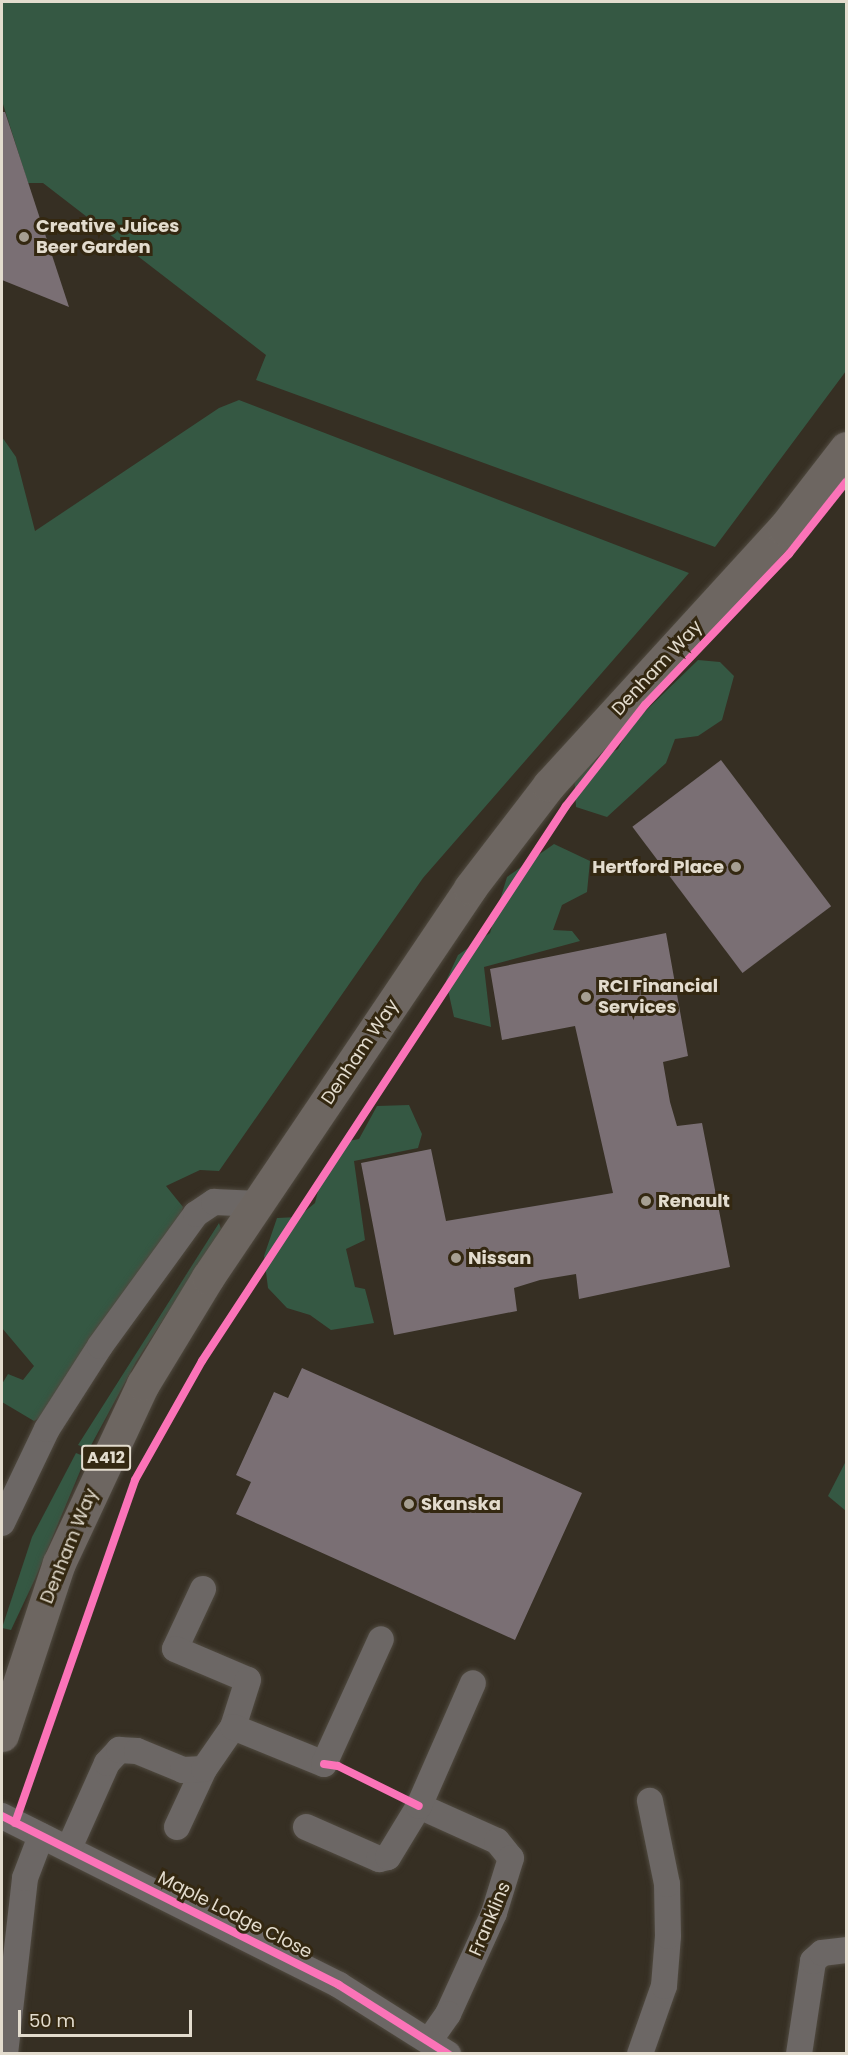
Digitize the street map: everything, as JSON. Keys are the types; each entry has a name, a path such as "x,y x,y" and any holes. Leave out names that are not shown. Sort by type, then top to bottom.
{"main road":[{"name":"Denham Way","path":"2,1735 58,1563 104,1462 172,1336 258,1204 470,888 549,785 784,528 846,448"}],"street":[{"path":"2,1523 53,1420 100,1346 196,1214 214,1202 258,1204"},
{"path":"177,1827 204,1769 233,1727 248,1680 176,1649 203,1589"},
{"path":"233,1727 324,1764 381,1639"},
{"path":"306,1827 379,1859 397,1850 473,1683"},
{"path":"69,1848 107,1764 119,1750 137,1751 183,1770 204,1769"},
{"path":"640,2054 664,1986 668,1936 667,1884 650,1801"},
{"name":"Franklins","path":"418,1806 497,1841 511,1858 494,1913 448,2014 439,2048"},
{"name":"Maple Lodge Close","path":"2,1816 339,1985 439,2048"},
{"path":"5,2054 25,1878 41,1836"},
{"path":"799,2054 813,1961 822,1953 846,1950"}],"green space":[{"path":"2,2 846,2 846,371 715,547 256,380 266,355 43,183 28,183 2,101"},
{"path":"239,400 689,573 423,878 219,1171 200,1170 166,1186 183,1207 179,1220 41,1417 34,1421 2,1402 2,1384 8,1374 23,1380 34,1366 2,1328 2,437 16,457 35,531 219,408"},
{"path":"698,660 720,662 734,676 722,720 698,736 675,739 666,763 607,817 576,807 574,771 618,749 629,727"},
{"path":"554,844 590,861 587,892 562,905 553,930 572,931 580,941 484,967 491,1027 454,1017 446,981 458,955 490,933 507,877"},
{"path":"409,1105 422,1134 418,1148 354,1161 365,1240 346,1249 355,1287 365,1289 374,1323 331,1330 310,1315 287,1308 268,1288 264,1256 277,1218 298,1217 315,1203 322,1175 343,1142 359,1139 377,1106"},
{"path":"219,1223 221,1229 136,1362 89,1449 78,1445"},
{"path":"76,1453 86,1457 35,1579 11,1630 2,1628 32,1537"},
{"path":"846,1461 846,1511 828,1496"}],"building":[{"name":"Creative Juices Beer Garden","path":"2,112 5,112 69,307 2,280"},
{"name":"Hertford Place","path":"721,760 831,906 742,973 632,827"},
{"path":"666,933 688,1056 663,1062 670,1102 677,1126 702,1123 730,1267 579,1299 576,1274 540,1280 514,1288 517,1311 394,1335 361,1163 431,1149 446,1221 613,1193 575,1026 502,1040 490,969"},
{"name":"Skanska","path":"302,1368 582,1493 515,1640 236,1514 251,1482 236,1475 274,1392 288,1398"}],"cycle path":[{"path":"15,1823 135,1480 202,1361 566,806 645,705 789,554 846,482"},
{"path":"324,1764 338,1766 419,1806"},
{"path":"2,1816 339,1985 448,2054"}],"place":[{"name":"Creative Juices Beer Garden","path":"24,237"},
{"name":"Hertford Place","path":"736,867"},
{"name":"RCI Financial Services","path":"586,997"},
{"name":"Renault","path":"646,1201"},
{"name":"Nissan","path":"456,1258"},
{"name":"Skanska","path":"409,1504"}]}
